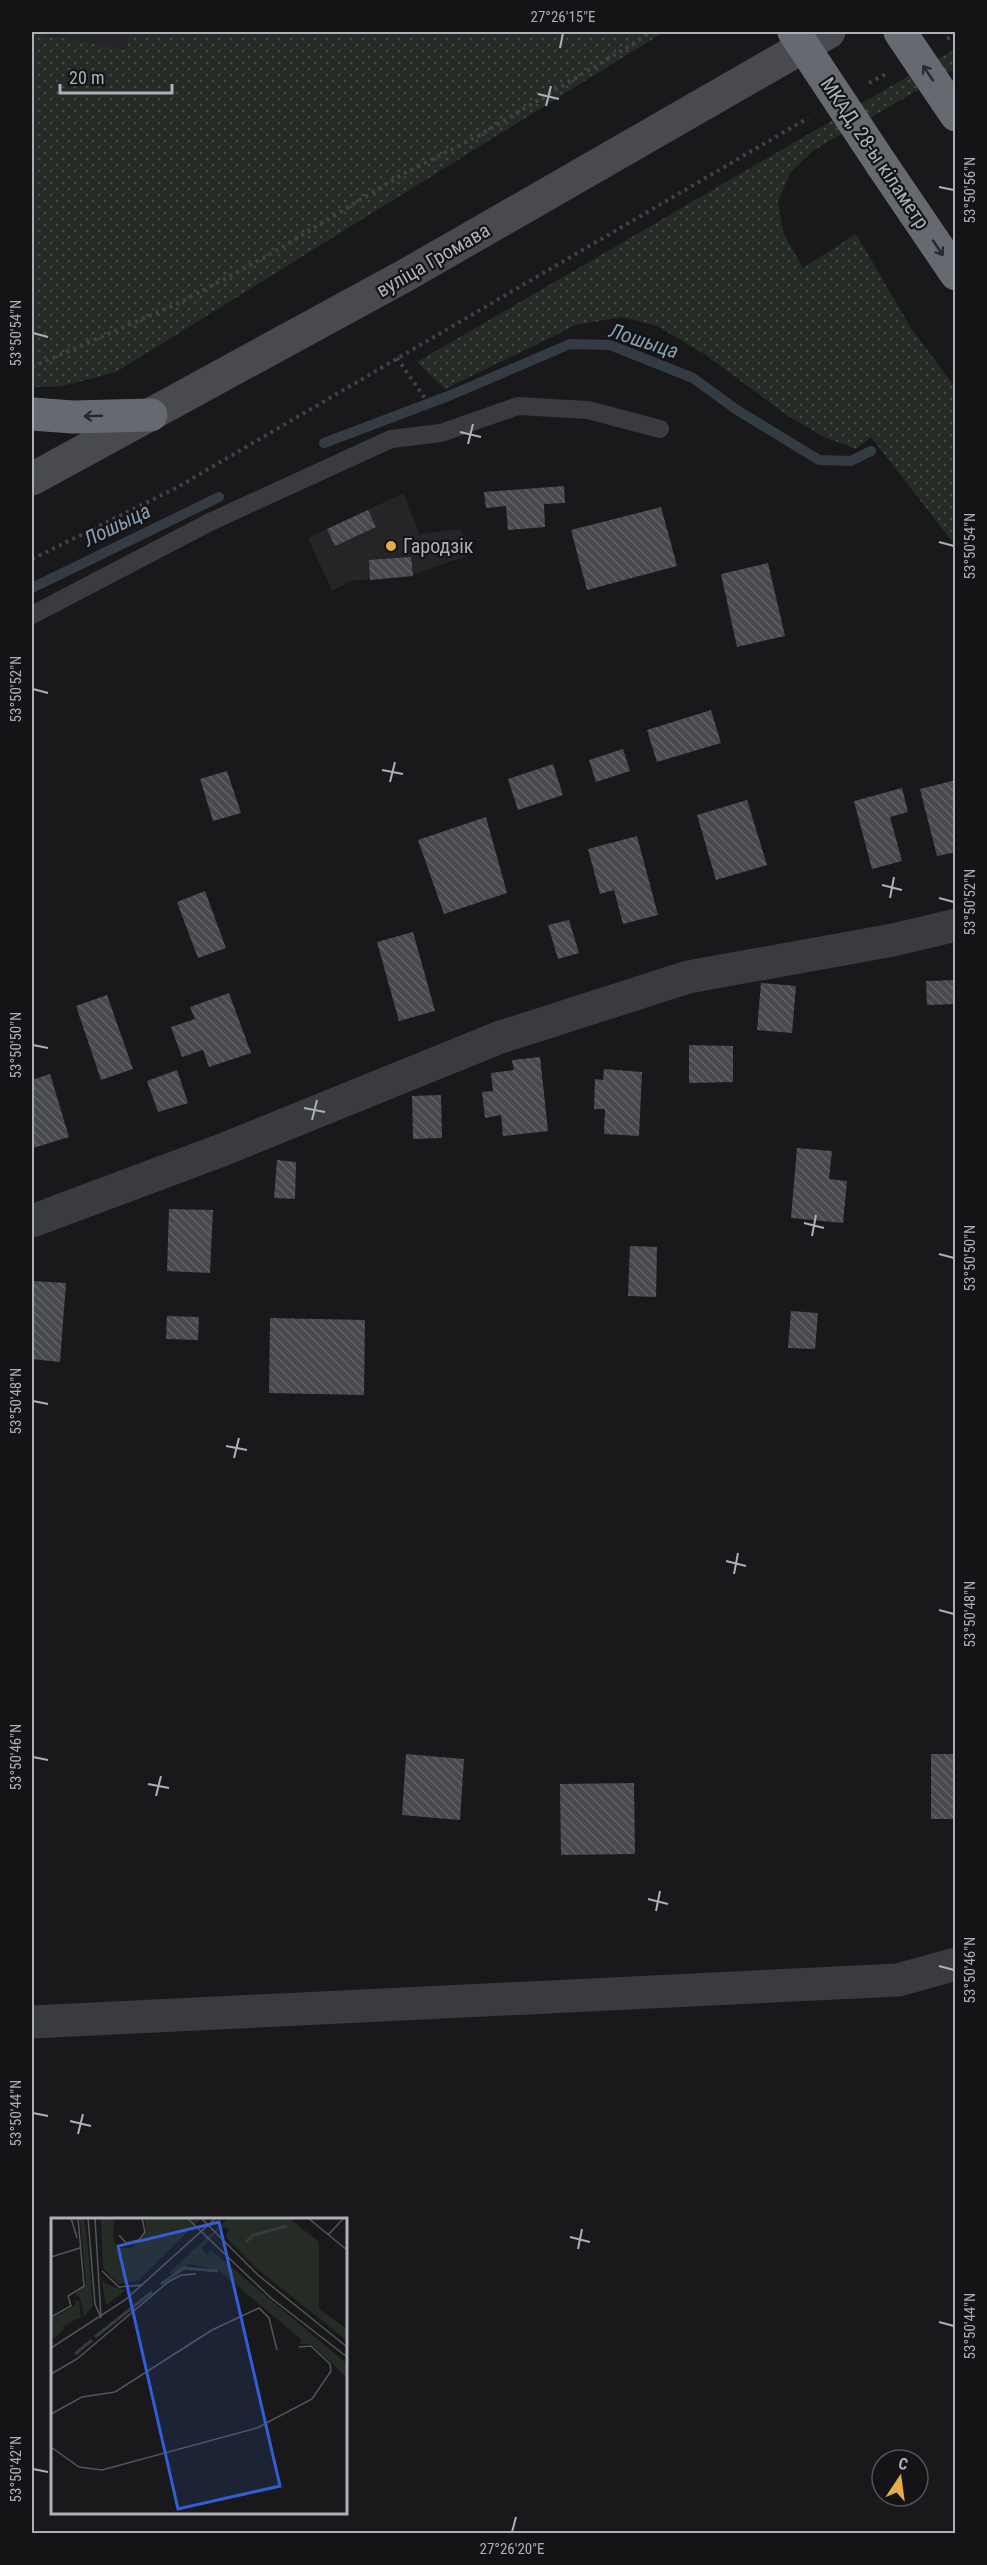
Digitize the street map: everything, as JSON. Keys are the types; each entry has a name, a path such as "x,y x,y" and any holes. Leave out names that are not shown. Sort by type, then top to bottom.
{"highway":[{"name":"МКАД, 28-ы кіламетр","path":"794,32 956,274"},
{"path":"900,32 956,115"},
{"path":"32,414 73,417 151,415"}],"main road":[{"name":"вуліца Громава","path":"32,479 406,275 829,32"}],"street":[{"path":"32,1221 222,1150 498,1038 688,977 956,925"},
{"path":"32,2022 898,1980 956,1964"}],"lane":[{"path":"32,615 210,522 391,439 441,433 518,406 588,410 660,429"}],"path":[{"path":"32,367 181,302 269,255 403,174 478,136 650,32"},
{"path":"945,40 956,34"},
{"path":"865,86 895,68"},
{"path":"32,560 176,488 814,114"},
{"path":"398,358 422,396"}],"shaded area":[{"path":"32,32 126,50 130,32 664,32 116,372 63,386 32,387"},
{"path":"35,32 130,32 126,51"},
{"path":"955,49 955,69 814,150 790,173 778,201 783,232 803,268 856,234 911,328 955,387 955,545 871,437 856,449 824,437 788,416 703,353 657,326 622,317 576,325 445,389 417,362"},
{"name":"Гародзік","path":"404,493 419,534 460,529 475,553 413,575 351,581 332,591 308,538"}],"building":[{"path":"564,486 565,503 544,504 545,527 508,530 506,506 486,508 484,492"},
{"path":"661,507 677,566 587,590 571,530"},
{"path":"368,510 376,527 335,546 327,529"},
{"path":"411,557 413,576 370,580 369,560"},
{"path":"768,563 785,636 737,647 721,574"},
{"path":"711,710 721,743 657,762 647,730"},
{"path":"623,749 630,771 596,782 589,760"},
{"path":"553,764 563,795 518,810 508,779"},
{"path":"227,771 241,813 213,821 200,779"},
{"path":"956,780 956,852 937,856 920,789"},
{"path":"902,788 908,812 890,817 902,861 872,869 854,801"},
{"path":"747,800 767,865 716,880 697,815"},
{"path":"486,817 507,893 444,914 418,840"},
{"path":"637,836 658,915 623,924 614,890 600,894 588,849"},
{"path":"205,891 226,948 198,958 177,902"},
{"path":"569,920 579,953 558,959 548,925"},
{"path":"413,932 435,1011 399,1021 377,942"},
{"path":"956,980 956,1004 927,1005 926,981"},
{"path":"761,983 796,986 792,1033 757,1030"},
{"path":"229,993 251,1053 209,1067 203,1050 182,1057 171,1027 195,1019 190,1007"},
{"path":"107,995 133,1069 101,1080 76,1006"},
{"path":"689,1045 733,1046 733,1082 689,1083"},
{"path":"540,1057 548,1131 503,1136 501,1115 485,1118 482,1092 493,1091 491,1073 514,1070 512,1060"},
{"path":"604,1069 642,1072 639,1136 604,1134 605,1109 594,1109 595,1079 603,1080"},
{"path":"177,1070 188,1103 158,1112 147,1081"},
{"path":"50,1074 69,1137 33,1148 32,1080"},
{"path":"441,1095 442,1138 413,1139 412,1096"},
{"path":"797,1148 832,1151 829,1179 847,1181 843,1223 791,1218"},
{"path":"277,1160 296,1162 295,1199 274,1198"},
{"path":"169,1209 213,1210 210,1273 167,1271"},
{"path":"630,1246 657,1247 656,1297 628,1296"},
{"path":"32,1281 66,1283 60,1362 32,1359"},
{"path":"791,1311 818,1313 815,1349 788,1348"},
{"path":"167,1316 199,1317 198,1340 166,1339"},
{"path":"270,1318 365,1320 364,1395 269,1393"},
{"path":"406,1754 464,1759 460,1820 402,1815"},
{"path":"931,1754 956,1754 956,1819 931,1819"},
{"path":"634,1783 635,1854 561,1855 560,1784"}],"waterway":[{"name":"Лошыца","path":"324,443 451,395 570,344 610,345 693,378 737,410 819,460 851,461 871,451"},
{"name":"Лошыца","path":"32,588 219,497"}],"place":[{"name":"Гародзік","path":"391,546"}]}
